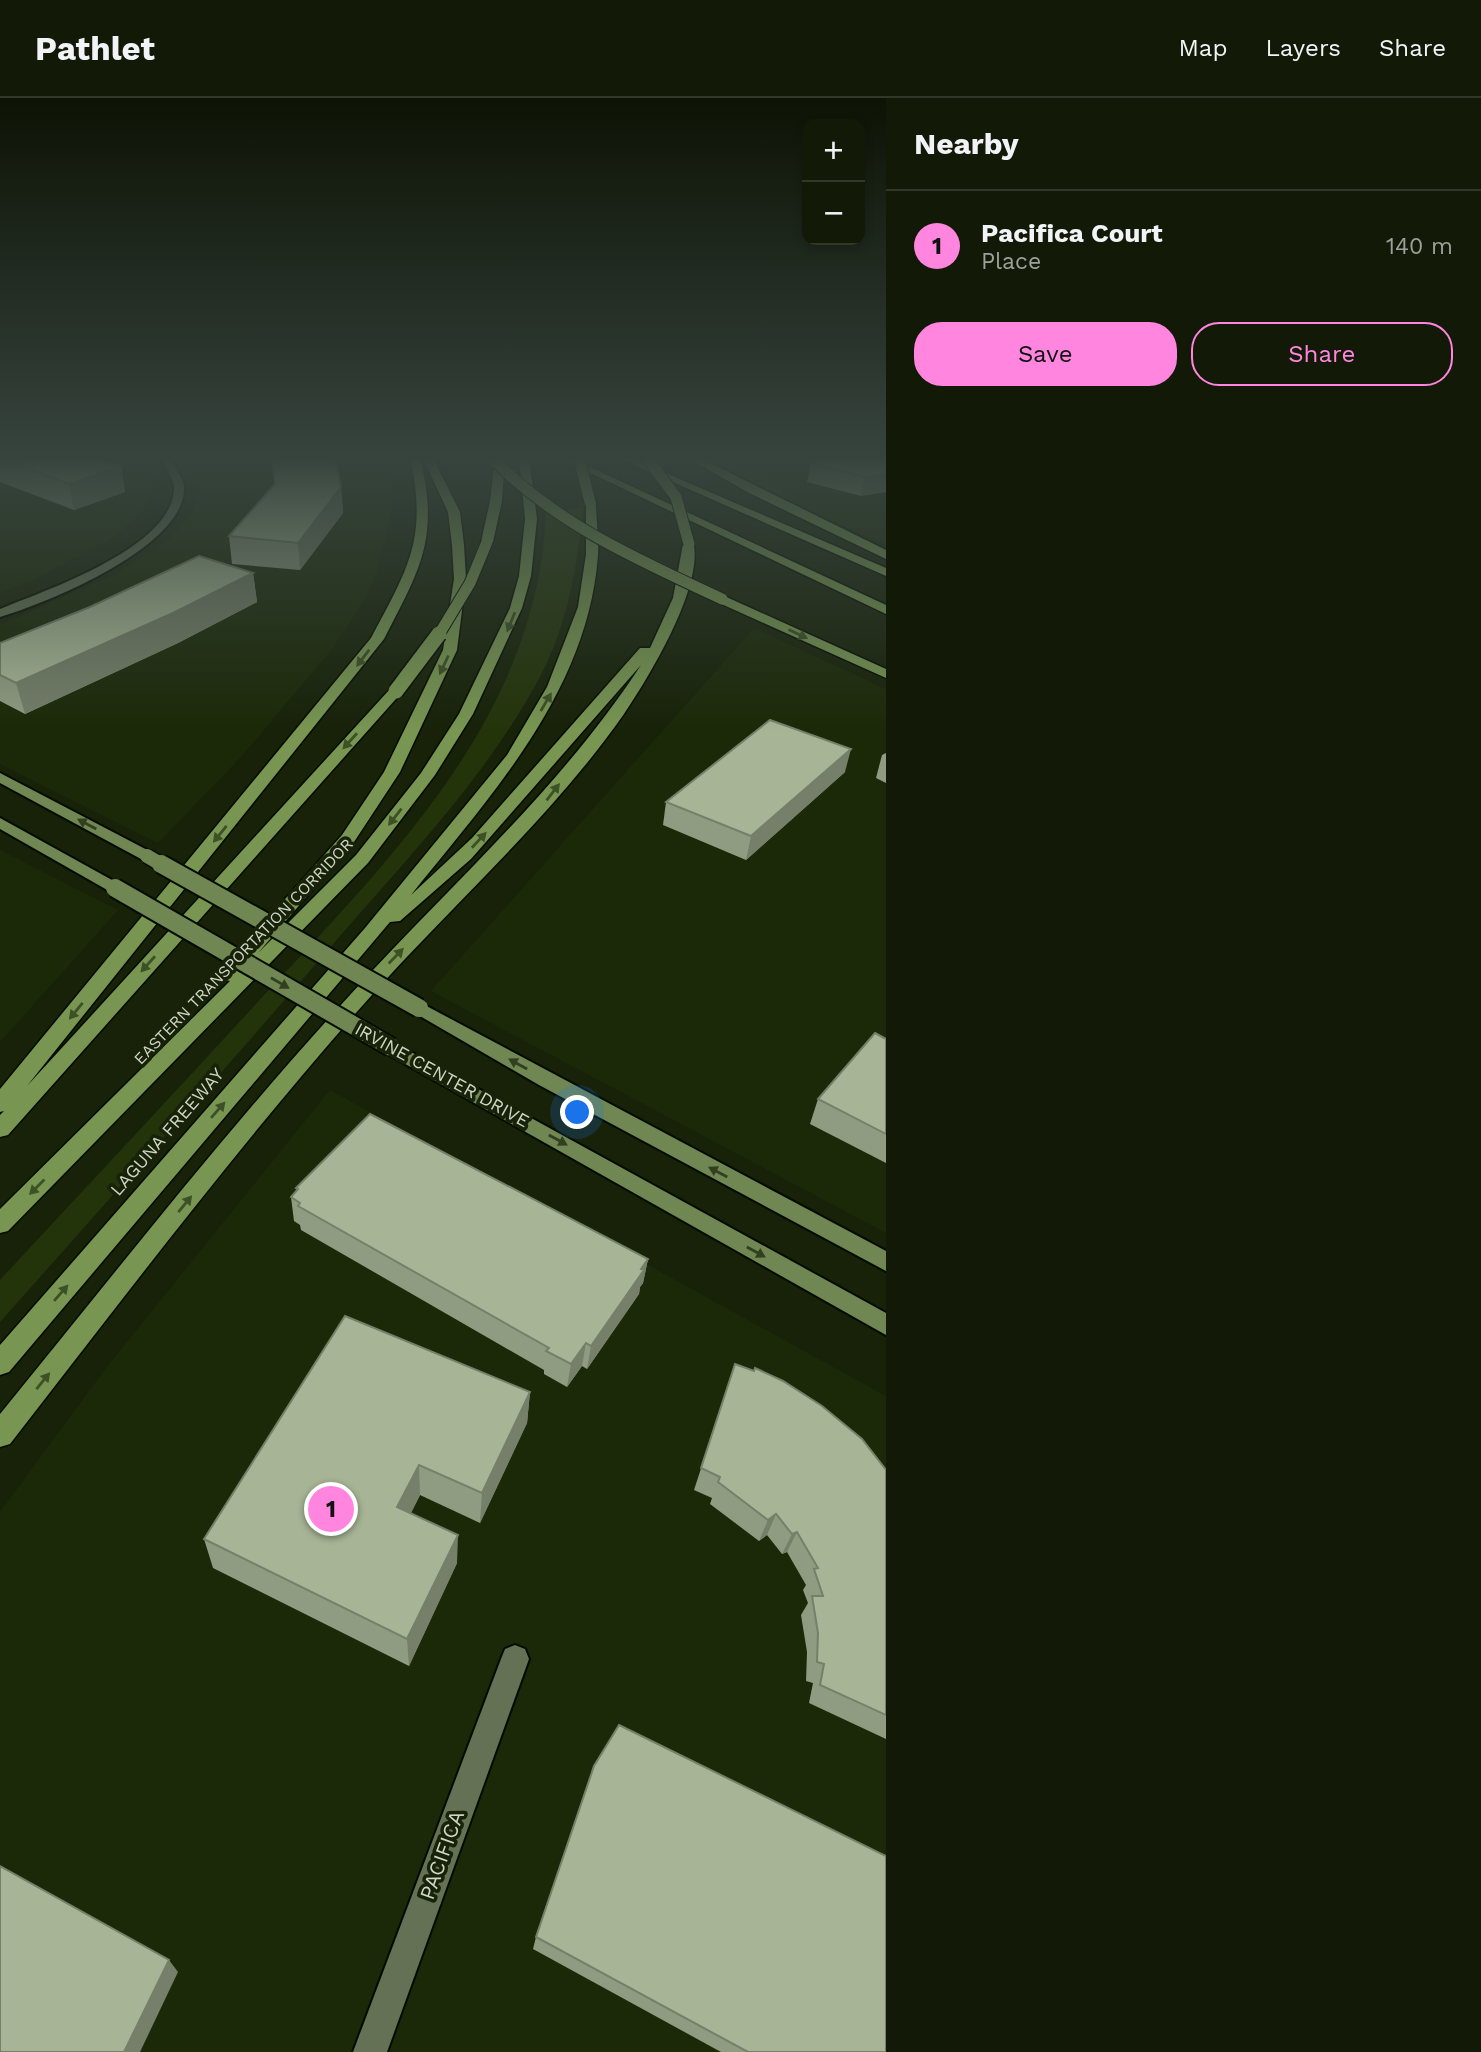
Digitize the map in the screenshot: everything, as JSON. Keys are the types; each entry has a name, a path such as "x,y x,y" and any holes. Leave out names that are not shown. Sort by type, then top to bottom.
{"highway":[{"path":"0,1104 377,639 407,581 417,549"},
{"path":"0,1224 73,1150 348,838 392,772 450,650 460,579 457,549"},
{"path":"0,1129 396,691 447,625 467,591 484,549"},
{"name":"EASTERN TRANSPORTATION CORRIDOR","path":"73,1150 362,859 427,775 466,714 516,608 525,576 528,549"},
{"path":"372,932 514,757 554,687 584,607 592,549"},
{"path":"619,549 886,674"},
{"path":"0,1435 321,1041 392,960 537,812 632,692 657,651 673,616 685,573 688,549"},
{"path":"758,549 886,610"},
{"path":"834,549 886,572"},
{"path":"372,932 424,896 470,849 577,734 673,616"},
{"name":"LAGUNA FREEWAY","path":"0,1364 372,932"}],"main road":[{"path":"0,777 147,856 546,1080 886,1262"},
{"name":"IRVINE CENTER DRIVE","path":"0,823 391,1047 886,1325"}],"street":[{"path":"0,613 135,549"},
{"name":"PACIFICA","path":"370,2052 515,1659"}],"shaded area":[{"path":"0,549 92,549 35,579 0,593"},
{"path":"154,549 383,549 377,572 366,597 334,647 241,757 158,843 0,764 0,625 116,574"},
{"path":"542,549 578,549 562,622 546,665 515,720 469,785 213,1082 0,1322 0,1280 355,897 403,841 447,782 485,721 516,656 537,587"},
{"path":"754,628 886,689 886,1233 431,991"},
{"path":"0,850 118,910 0,1042"},
{"path":"330,1090 886,1396 886,2052 0,2052 0,1512 106,1368"}],"building":[{"path":"199,556 253,573 173,613 16,683 0,675 0,643 90,607"},
{"path":"770,720 851,749 751,836 666,802"},
{"path":"875,1033 886,1039 886,1134 818,1099"},
{"path":"370,1114 648,1259 641,1269 644,1270 591,1346 586,1343 571,1364 546,1351 549,1348 298,1206 300,1203 291,1197 298,1189 296,1188"},
{"path":"345,1316 530,1392 482,1493 419,1465 397,1507 458,1535 407,1639 204,1539"},
{"path":"735,1364 754,1371 755,1368 783,1381 822,1406 862,1439 886,1470 886,1715 820,1685 824,1664 817,1662 818,1633 812,1596 823,1596 814,1569 818,1568 797,1532 792,1534 776,1514 768,1520 718,1482 720,1477 701,1468"},
{"path":"619,1725 886,1856 886,2052 748,2052 536,1937 594,1766"},
{"path":"0,1866 169,1960 124,2052 0,2052"}],"place":[{"name":"Pacifica Court","path":"331,1509"}]}
